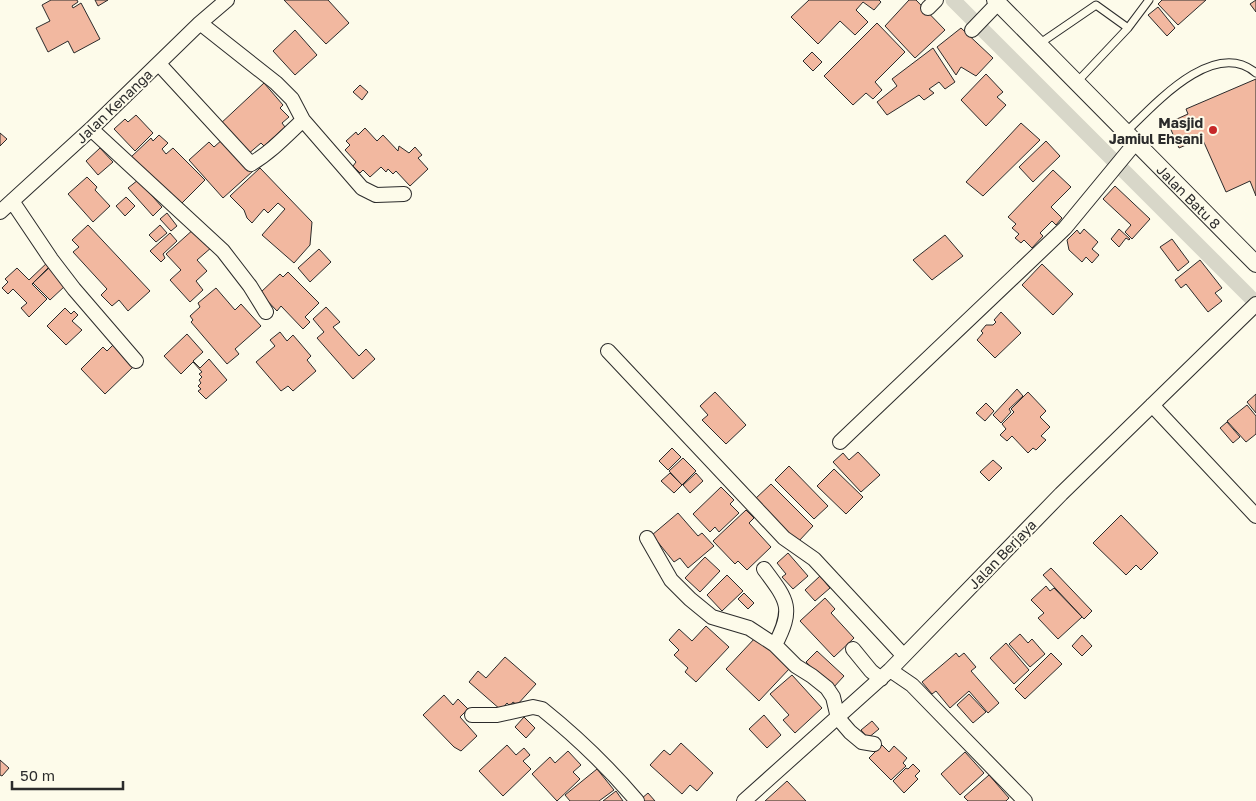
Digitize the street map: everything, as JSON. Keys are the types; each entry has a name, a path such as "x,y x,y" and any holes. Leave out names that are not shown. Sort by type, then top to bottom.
{"street":[{"name":"Jalan Kenanga","path":"0,212 91,129 200,23 227,0"},
{"path":"972,30 997,2"},
{"name":"Jalan Batu 8","path":"997,2 1256,264"},
{"path":"200,23 276,83 292,99 303,120 362,188 376,195 404,194"},
{"path":"158,64 251,164 264,157 303,120"},
{"path":"91,129 223,251 250,286 266,312"},
{"path":"840,442 1065,228 1123,157 1130,137"},
{"path":"12,201 51,259 74,289 136,361"},
{"name":"Jalan Berjaya","path":"746,800 885,674 1062,494 1256,304"},
{"path":"608,351 784,538 814,559 903,655"},
{"path":"1152,405 1256,516"},
{"path":"646,538 671,580 690,599 712,617 749,628 776,646 796,666 827,688 833,697 838,718 850,732 862,742 874,744"},
{"path":"764,569 785,600 786,615 784,629 776,646"},
{"path":"853,649 872,671 912,685 1025,801"},
{"path":"472,715 498,715 533,707 542,709 584,745 617,777 637,801"}],"lane":[{"path":"1076,82 1128,28 1149,0"},
{"path":"1039,44 1096,4 1128,28"},
{"path":"1130,137 1176,85 1193,73 1222,63 1235,64 1252,70 1256,74"}],"building":[{"path":"51,0 77,0 78,2 72,6 73,8 81,3 100,39 74,53 68,41 48,52 36,28 50,21 42,5"},
{"path":"95,0 108,0 98,6"},
{"path":"284,0 328,0 349,23 326,44"},
{"path":"809,0 879,0 881,2 874,10 863,2 856,10 868,22 855,35 840,21 818,44 791,17"},
{"path":"909,0 916,0 945,30 915,58 885,26"},
{"path":"1162,0 1206,0 1178,25 1158,4"},
{"path":"1256,0 1256,12 1250,4"},
{"path":"1158,7 1175,28 1167,36 1148,15"},
{"path":"877,23 905,52 875,82 882,90 873,99 866,93 853,105 824,76"},
{"path":"961,28 993,58 976,76 961,67 956,75 937,47"},
{"path":"295,30 317,55 295,75 273,51"},
{"path":"933,48 955,82 945,89 939,82 929,89 934,93 924,100 919,95 887,115 877,102 897,86 892,79"},
{"path":"812,52 822,62 813,71 803,61"},
{"path":"986,74 1003,92 997,97 1006,105 986,126 961,100"},
{"name":"Masjid Jamiul Ehsani","path":"1256,79 1256,196 1250,181 1226,192 1202,138 1179,148 1168,123 1188,114 1186,109"},
{"path":"264,83 283,105 280,108 289,117 282,123 285,127 264,146 261,143 247,155 219,125"},
{"path":"360,85 368,92 362,100 353,92"},
{"path":"136,115 153,133 135,151 114,129 125,119 128,122"},
{"path":"1021,123 1040,140 983,196 966,182"},
{"path":"365,128 377,141 383,135 398,151 399,146 409,153 415,147 422,155 418,158 428,169 410,186 396,171 393,174 388,169 386,172 381,167 370,177 363,170 360,173 353,166 356,162 345,150 350,145 346,141 356,132 358,135"},
{"path":"0,133 7,139 0,146"},
{"path":"159,135 168,143 162,149 166,154 173,148 205,180 178,207 130,158 151,138 153,141"},
{"path":"223,139 253,171 223,198 189,160 209,142 214,147"},
{"path":"1046,141 1060,156 1033,182 1019,167"},
{"path":"100,148 113,162 98,175 86,161"},
{"path":"260,168 312,222 310,245 294,263 262,235 285,209 278,203 268,213 264,209 252,223 247,218 244,210 230,196"},
{"path":"1053,170 1071,187 1051,207 1062,218 1056,225 1052,221 1040,233 1043,236 1032,248 1024,240 1021,243 1015,238 1019,234 1012,228 1016,224 1008,217"},
{"path":"87,177 97,187 95,190 110,206 93,222 68,194"},
{"path":"138,180 162,207 153,216 128,188"},
{"path":"1115,186 1150,219 1132,239 1125,232 1131,225 1103,199"},
{"path":"126,197 135,206 125,216 116,206"},
{"path":"167,213 177,226 171,231 160,219"},
{"path":"88,225 150,291 128,311 119,300 112,306 101,295 107,289 73,252 79,247 72,240"},
{"path":"160,225 167,233 156,242 149,235"},
{"path":"195,228 212,247 197,260 207,271 196,281 203,290 190,302 170,280 181,270 166,254"},
{"path":"1084,229 1098,242 1092,249 1099,255 1092,263 1086,257 1082,262 1069,250 1067,240 1077,230 1080,234"},
{"path":"1119,229 1130,239 1126,238 1119,247 1111,239"},
{"path":"170,233 177,241 163,254 165,258 161,262 150,251"},
{"path":"945,235 963,256 932,280 913,260"},
{"path":"1172,239 1189,262 1178,271 1160,247"},
{"path":"319,249 331,262 310,282 298,268"},
{"path":"50,260 53,263 32,284 47,299 29,317 21,308 27,303 13,289 8,294 2,288 8,282 5,279 17,268 29,280"},
{"path":"1200,260 1222,288 1215,293 1222,301 1208,312 1186,284 1181,288 1175,280"},
{"path":"1042,264 1073,294 1053,315 1022,285"},
{"path":"49,268 66,285 50,300 33,283"},
{"path":"288,272 319,303 305,317 310,322 303,329 281,306 277,311 260,293 280,274 283,277"},
{"path":"216,288 235,310 241,304 261,326 235,349 239,354 227,364 191,322 193,320 190,316 200,307 198,303"},
{"path":"326,307 340,322 333,327 359,356 366,349 375,359 353,379 317,338 324,332 313,319"},
{"path":"65,308 71,314 74,311 78,315 72,321 82,330 66,345 47,326"},
{"path":"1001,312 1021,333 995,358 977,340 983,333 981,331 986,325 993,325 996,322 994,320"},
{"path":"280,332 287,341 293,335 311,356 307,360 316,371 293,391 288,386 281,391 256,362 275,346 270,340"},
{"path":"187,334 203,352 193,361 200,368 209,359 227,380 206,399 198,391 201,389 198,386 201,383 199,380 202,377 199,374 202,372 193,362 181,374 164,356"},
{"path":"114,344 133,367 105,394 81,369 103,347 107,351"},
{"path":"1017,389 1023,396 1009,409 1011,412 1001,423 993,415"},
{"path":"715,392 746,425 726,444 702,420 708,415 700,406"},
{"path":"1028,392 1046,411 1040,417 1050,427 1041,436 1046,440 1036,450 1033,448 1028,453 1012,436 1007,441 1000,435 1006,429 1002,424 1014,412 1011,409"},
{"path":"1256,394 1256,413 1247,402"},
{"path":"986,403 994,411 985,421 976,413"},
{"path":"1247,405 1256,416 1256,434 1246,442 1227,421"},
{"path":"1227,422 1240,437 1233,443 1220,428"},
{"path":"672,448 681,457 668,470 659,461"},
{"path":"858,452 880,475 861,492 833,462 843,453 849,460"},
{"path":"683,458 696,471 682,485 669,471"},
{"path":"993,460 1002,468 989,481 980,472"},
{"path":"789,466 828,506 814,519 775,480"},
{"path":"834,469 863,497 846,514 817,486"},
{"path":"670,473 682,485 674,493 661,481"},
{"path":"696,473 703,481 690,493 683,485"},
{"path":"771,484 813,526 798,542 755,499"},
{"path":"721,487 734,500 730,504 739,513 719,532 715,527 710,532 693,514"},
{"path":"746,510 754,518 749,523 771,547 747,570 738,561 735,564 713,541"},
{"path":"678,513 698,536 702,533 714,546 688,568 680,558 674,562 652,535"},
{"path":"1121,515 1158,553 1141,570 1136,565 1126,575 1093,543"},
{"path":"788,553 808,576 793,589 782,577 786,574 777,563"},
{"path":"705,557 720,571 700,592 685,578"},
{"path":"1051,568 1092,611 1084,619 1043,575"},
{"path":"727,575 743,591 722,611 707,595"},
{"path":"820,576 830,588 815,601 805,590"},
{"path":"1046,586 1050,591 1054,588 1082,617 1058,639 1038,618 1044,613 1031,600"},
{"path":"744,593 754,603 748,609 738,599"},
{"path":"825,598 835,609 831,613 854,638 834,657 800,621"},
{"path":"706,626 729,647 696,682 685,672 688,668 674,655 679,650 669,640 679,629 692,641"},
{"path":"1020,634 1028,643 1032,639 1045,654 1030,667 1009,644"},
{"path":"1082,635 1092,646 1082,656 1072,646"},
{"path":"756,637 790,668 759,701 726,669"},
{"path":"1006,643 1029,670 1014,684 990,658"},
{"path":"817,651 844,676 833,688 806,662"},
{"path":"956,653 959,657 964,653 976,667 971,671 999,703 988,713 969,691 950,708 936,691 932,694 922,682"},
{"path":"1051,653 1062,664 1025,699 1015,689"},
{"path":"505,657 536,684 517,705 513,702 510,706 507,703 501,710 469,682 478,671 486,678"},
{"path":"792,675 822,708 795,733 783,720 789,715 770,694"},
{"path":"969,694 986,712 973,723 957,705"},
{"path":"444,695 453,705 458,699 468,709 460,717 477,736 461,751 454,747 423,715"},
{"path":"764,715 781,735 767,748 749,729"},
{"path":"524,717 535,728 526,738 515,727"},
{"path":"872,721 879,729 868,738 861,730"},
{"path":"681,743 713,773 697,791 690,785 682,794 650,765 664,750 670,755"},
{"path":"507,745 516,755 524,748 530,755 523,761 531,769 503,796 479,771"},
{"path":"882,745 889,752 894,746 907,758 903,763 906,766 891,780 869,758"},
{"path":"568,751 581,765 573,772 580,779 557,801 532,774 550,757 555,763"},
{"path":"965,752 984,773 960,795 941,774"},
{"path":"0,760 9,768 2,776 0,775"},
{"path":"913,764 920,771 915,776 918,779 904,793 893,781"},
{"path":"597,769 614,790 599,801 570,801 565,795"},
{"path":"989,775 1009,798 1006,801 968,801 964,797"},
{"path":"787,781 806,801 765,801"},
{"path":"616,791 623,801 603,801"},
{"path":"648,793 655,801 643,801 641,799"}],"waterway":[{"path":"953,0 1256,303"}],"place":[{"name":"Masjid Jamiul Ehsani","path":"1213,130"}]}
